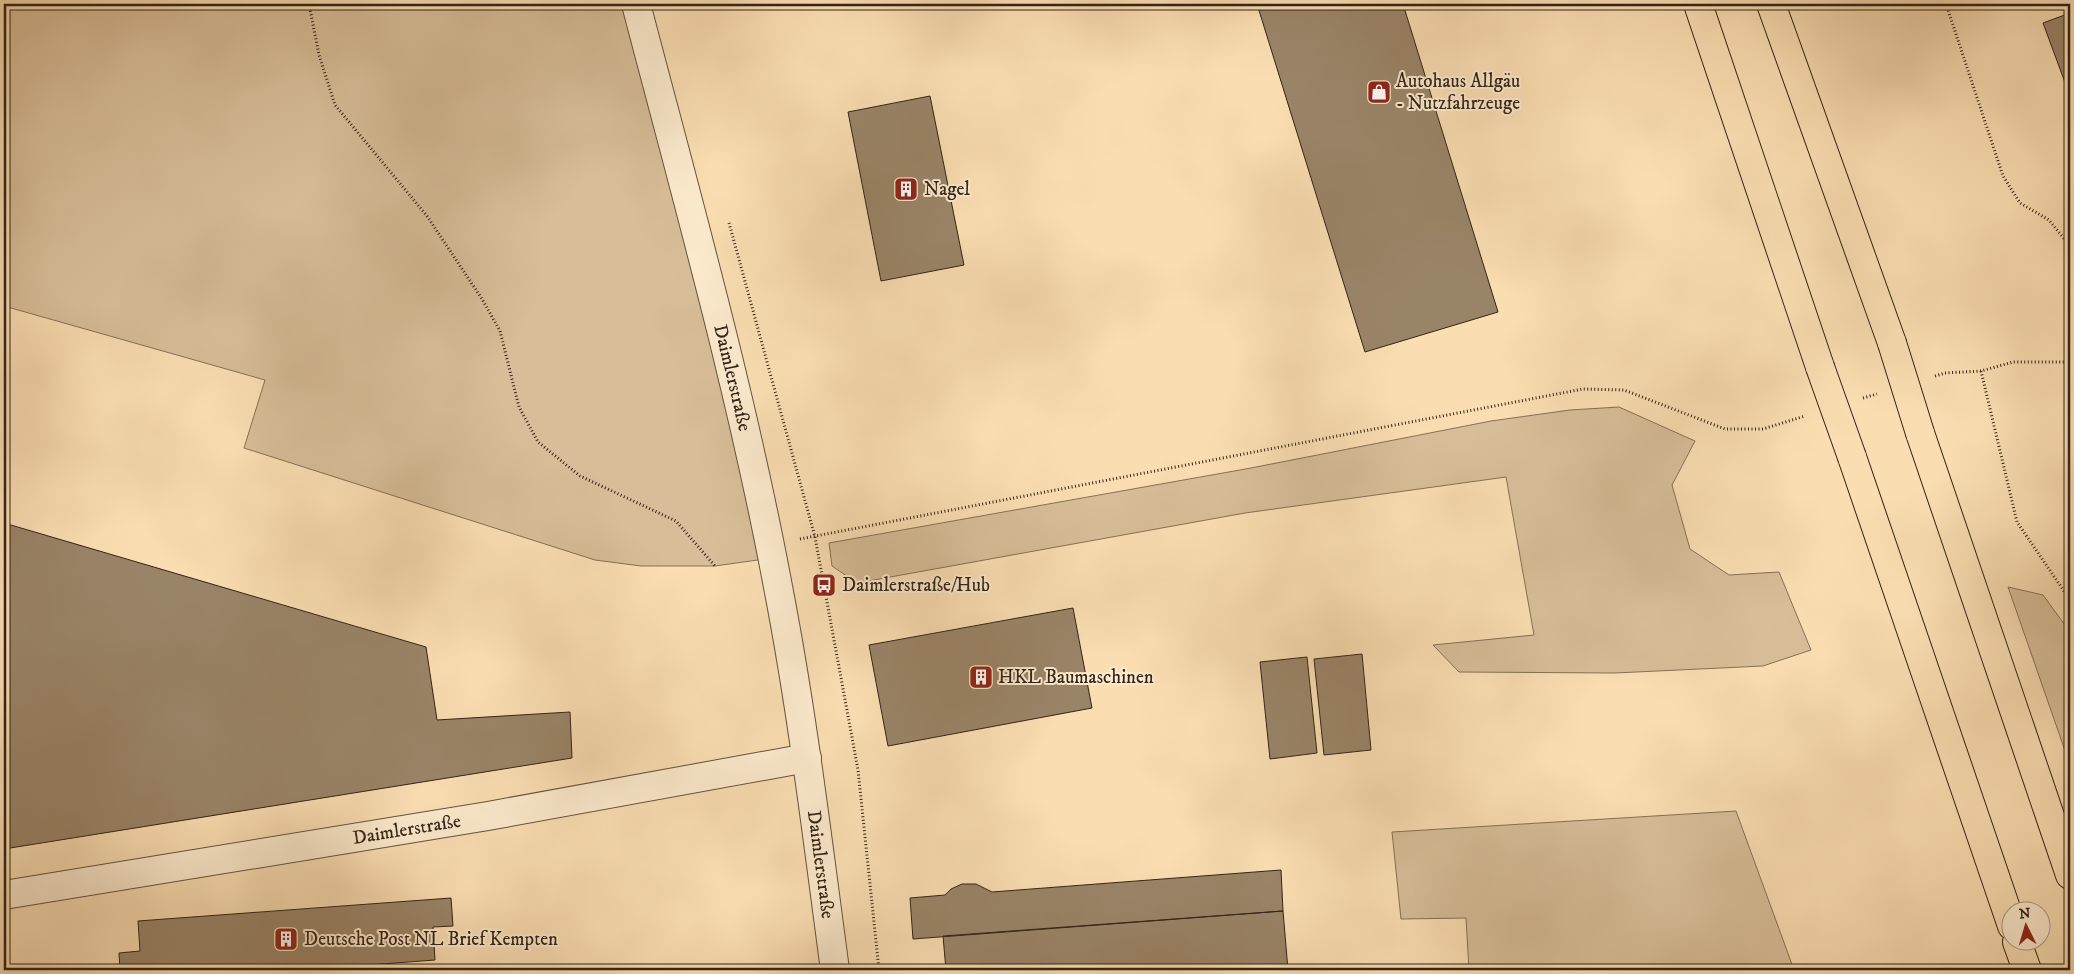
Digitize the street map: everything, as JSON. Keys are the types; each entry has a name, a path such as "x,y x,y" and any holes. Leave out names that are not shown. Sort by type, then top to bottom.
{"highway":[{"path":"1698,4 1820,367 2004,902"},
{"path":"1771,4 1892,343 1920,433 2070,875"},
{"path":"2021,952 2027,970"}],"street":[{"name":"Daimlerstraße","path":"636,4 731,364 769,544 807,758 835,970"},
{"name":"Daimlerstraße","path":"4,895 488,816 807,758"}],"path":[{"path":"309,4 319,55 335,105 427,216 482,299 500,331 519,407 538,442 580,476 676,521 715,566"},
{"path":"1946,4 2003,176 2020,203 2049,220 2070,246"},
{"path":"1926,378 1945,372 1981,371 2013,362 2070,362"},
{"path":"1981,371 2017,522 2070,600"},
{"path":"769,544 815,537 1583,389 1624,390 1725,429 1763,429 1812,414"},
{"path":"1860,399 1879,393"}],"shaded area":[{"path":"4,4 636,4 772,558 715,566 641,566 595,560 244,448 265,380 4,306"},
{"path":"1619,407 1695,441 1672,485 1690,549 1729,575 1779,572 1811,650 1763,666 1615,673 1459,672 1433,645 1534,635 1506,477 1245,513 857,583 832,566 829,543 1251,468 1491,421 1570,410"},
{"path":"2008,587 2043,595 2070,632 2070,765"},
{"path":"1736,811 1794,970 1469,970 1466,918 1401,919 1392,832"}],"building":[{"path":"1257,4 1403,4 1498,312 1365,352"},
{"path":"2070,13 2070,96 2043,23"},
{"name":"Nagel","path":"930,96 964,265 881,281 848,112"},
{"path":"4,523 426,647 437,720 570,712 572,758 4,849"},
{"name":"HKL Baumaschinen","path":"1073,608 1092,708 888,746 869,645"},
{"path":"1362,654 1371,750 1324,755 1314,659"},
{"path":"1307,657 1317,753 1270,759 1260,662"},
{"path":"1281,870 1283,911 913,939 910,898 945,895 951,889 962,884 976,884 992,892"},
{"name":"Deutsche Post NL Brief Kempten","path":"451,898 453,926 433,927 435,960 302,970 120,970 119,953 140,951 138,921"},
{"path":"1283,911 1288,970 946,970 943,936"}],"place":[{"name":"Autohaus Allgäu - Nutzfahrzeuge","path":"1379,92"},
{"name":"Nagel","path":"906,189"},
{"name":"Daimlerstraße/Hub","path":"824,585"},
{"name":"HKL Baumaschinen","path":"981,677"},
{"name":"Deutsche Post NL Brief Kempten","path":"286,939"}]}
